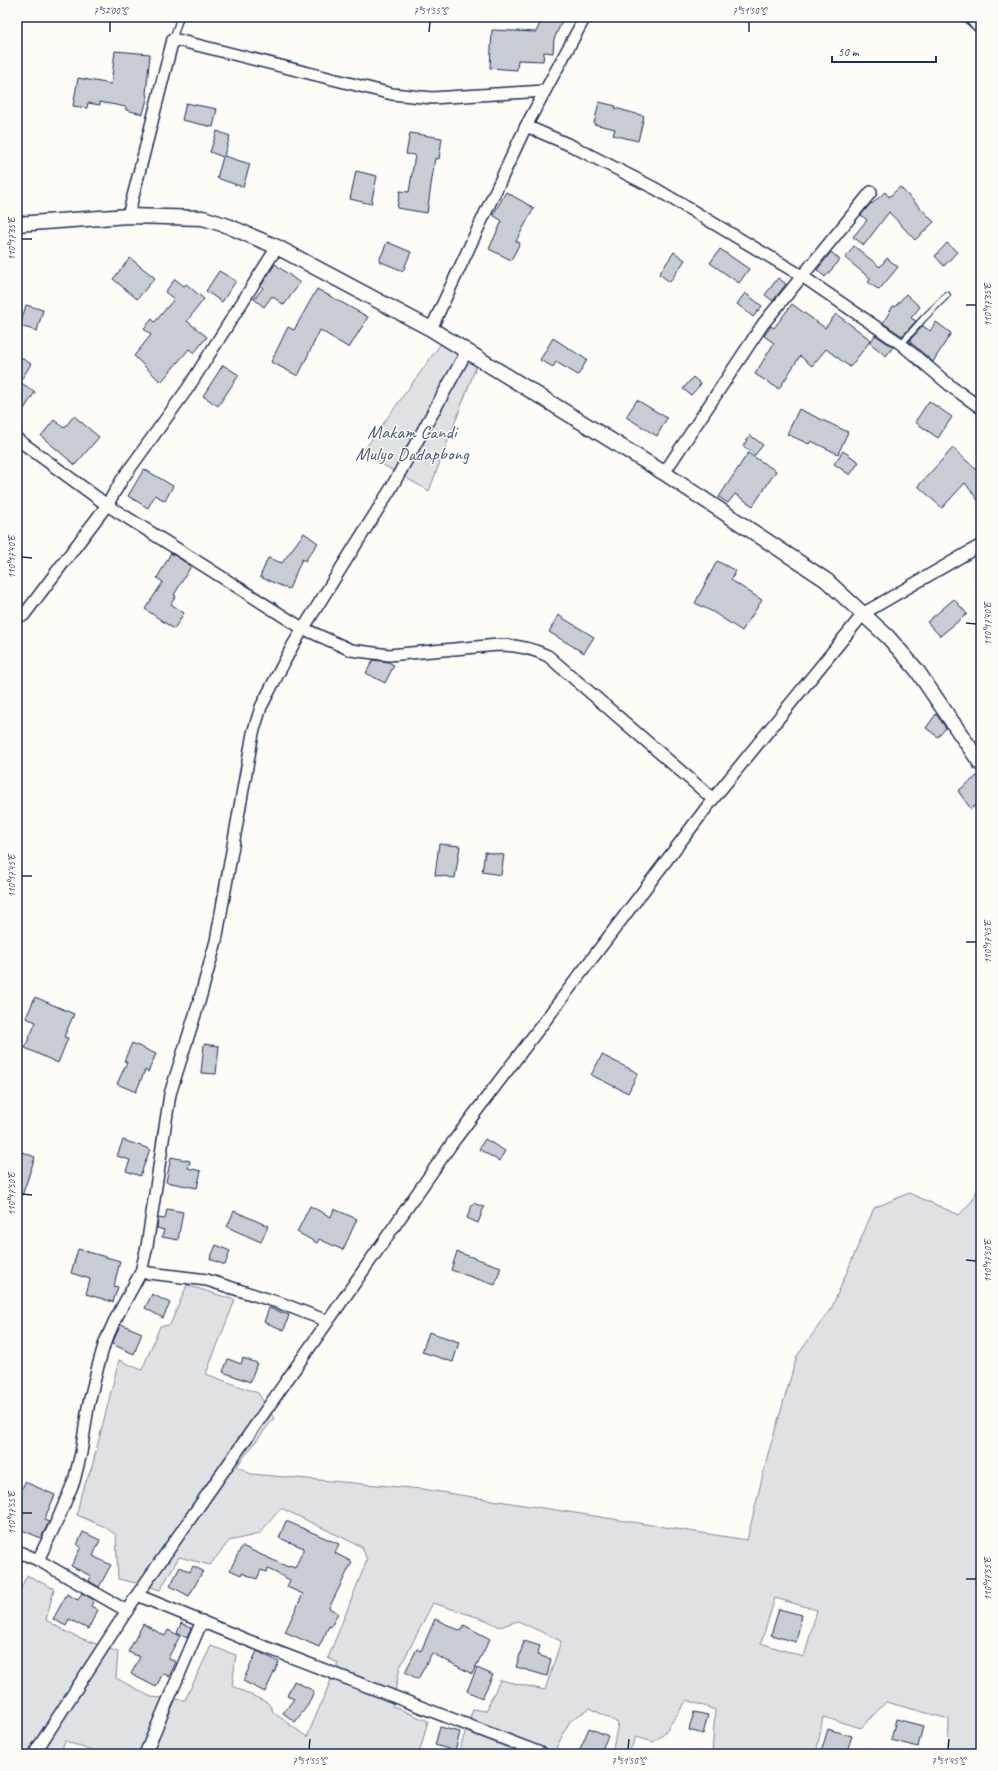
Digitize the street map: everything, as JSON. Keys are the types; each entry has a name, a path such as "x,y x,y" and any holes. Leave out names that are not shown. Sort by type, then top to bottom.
{"street":[{"path":"431,329 526,126 585,17"},
{"path":"969,17 981,28"},
{"path":"128,216 173,39 392,94 432,98 545,91"},
{"path":"526,126 572,146 656,189 802,276 901,344 953,388 981,408"},
{"path":"664,473 763,324 871,192"},
{"path":"17,224 128,216 203,218 228,226 277,247 431,329 664,473 826,580 888,636 916,669 981,764"},
{"path":"17,611 24,615 107,505 123,478 188,388 277,247"},
{"path":"38,1560 74,1481 81,1453 88,1407 105,1342 141,1272 147,1246 170,1094 199,1002 216,941 253,733 261,707 302,628 390,490 467,351"},
{"path":"17,439 107,505 302,628 351,650 389,655 498,645 531,648 548,656 714,799"},
{"path":"34,1754 137,1595 327,1320 453,1142 714,799 864,614 981,545"},
{"path":"141,1272 207,1280 283,1304 327,1320"},
{"path":"17,1551 38,1560 127,1612"},
{"path":"137,1595 543,1754"},
{"path":"145,1754 202,1621"}],"lane":[{"path":"173,39 180,17"},
{"path":"901,344 947,295"}],"green space":[{"name":"Makam Candi Mulyo Dadapbong","path":"445,338 479,359 429,491 362,453"},
{"path":"981,1182 981,1754 948,1754 949,1719 886,1702 861,1728 823,1717 816,1754 712,1754 715,1710 687,1700 663,1735 653,1742 636,1737 628,1754 612,1754 618,1723 590,1708 570,1721 553,1754 458,1754 473,1709 486,1711 500,1680 545,1690 561,1641 518,1621 500,1627 486,1620 433,1603 400,1667 392,1706 428,1721 419,1754 100,1754 65,1741 60,1754 17,1754 17,1597 27,1575 54,1589 46,1620 70,1634 118,1652 116,1678 151,1697 185,1700 211,1646 236,1655 232,1686 268,1703 274,1713 307,1737 338,1663 328,1658 367,1560 362,1547 281,1508 259,1534 229,1541 210,1565 179,1557 160,1590 118,1579 116,1535 105,1527 77,1515 81,1494 92,1467 119,1360 142,1370 160,1326 170,1325 187,1285 235,1300 206,1374 258,1393 274,1418 237,1466 251,1474 422,1489 747,1540 768,1454 797,1356 832,1307 874,1208 909,1193 959,1215 972,1201","holes":["775,1598 817,1610 804,1657 761,1643"]}],"building":[{"path":"543,17 564,17 554,39 553,53 544,52 543,61 518,60 517,70 490,68 492,30 536,32"},
{"path":"115,51 150,54 146,94 148,95 143,114 126,110 126,107 100,102 100,105 88,103 87,108 73,106 78,78 111,84"},
{"path":"599,102 616,106 615,108 644,116 638,141 613,135 615,129 594,124"},
{"path":"186,103 217,109 213,127 182,120"},
{"path":"217,131 230,136 224,156 250,164 243,187 217,178 223,157 210,152"},
{"path":"410,133 442,138 439,159 435,158 427,213 397,208 400,191 409,192 415,155 406,154"},
{"path":"356,171 377,176 371,204 350,199"},
{"path":"900,187 934,222 915,240 889,212 864,245 853,237 867,220 861,215 871,203 872,204 885,192 889,197"},
{"path":"506,192 534,208 516,241 520,243 511,260 489,249 502,221 493,215"},
{"path":"387,242 411,252 403,271 379,261"},
{"path":"947,243 957,252 944,266 935,256"},
{"path":"854,246 880,267 887,258 898,267 879,290 868,282 871,279 845,258"},
{"path":"720,249 749,269 739,283 710,263"},
{"path":"674,252 685,260 670,282 659,274"},
{"path":"831,252 840,260 825,277 817,270"},
{"path":"130,258 155,278 137,299 113,279"},
{"path":"275,264 300,283 284,305 272,296 264,307 254,299 263,288 261,286"},
{"path":"219,271 236,281 222,302 206,291"},
{"path":"778,278 786,284 773,301 765,295"},
{"path":"175,279 184,286 186,284 204,299 187,321 207,337 194,353 189,349 161,382 134,356 151,335 144,329 152,319 155,322 174,299 165,292"},
{"path":"317,289 368,317 349,348 320,330 298,376 271,362 288,327 294,330"},
{"path":"745,293 762,306 753,317 737,304"},
{"path":"906,294 920,307 911,318 916,321 902,336 883,323 893,306 895,307"},
{"path":"792,304 825,328 836,314 871,340 850,367 826,349 812,366 800,356 779,389 755,374 774,343 764,336 771,326 774,328"},
{"path":"26,305 43,310 37,331 20,326"},
{"path":"936,322 951,333 933,362 909,341 923,326 930,331"},
{"path":"875,335 893,347 886,356 870,343"},
{"path":"553,338 587,360 578,375 556,362 553,367 540,360"},
{"path":"17,355 31,364 20,382 35,392 24,409 17,405"},
{"path":"223,365 239,375 218,406 203,396"},
{"path":"693,377 701,384 691,395 683,389"},
{"path":"637,400 667,418 657,436 626,417"},
{"path":"929,401 952,417 938,438 915,422"},
{"path":"799,409 848,432 838,454 811,441 809,444 787,434"},
{"path":"74,416 99,437 75,465 41,436 54,420 64,428"},
{"path":"750,435 763,445 755,455 743,446"},
{"path":"953,448 981,474 981,504 965,483 942,508 918,486"},
{"path":"843,451 859,462 850,475 834,464"},
{"path":"748,453 776,471 753,506 735,494 728,503 719,497"},
{"path":"144,469 173,486 165,501 155,495 148,508 128,496"},
{"path":"304,533 318,543 305,561 302,559 289,589 260,577 268,558 282,563"},
{"path":"171,553 191,566 174,595 176,596 171,604 184,613 174,629 145,609 163,582 157,578"},
{"path":"717,561 736,571 731,580 762,600 742,631 713,612 695,603"},
{"path":"954,599 967,614 940,636 927,622"},
{"path":"558,615 594,637 584,653 549,632"},
{"path":"373,660 388,662 394,665 385,683 366,673"},
{"path":"936,714 946,728 938,737 926,728"},
{"path":"981,773 981,801 971,809 958,791"},
{"path":"439,844 460,846 455,878 435,875"},
{"path":"485,852 504,855 501,875 482,872"},
{"path":"35,997 74,1014 64,1037 68,1038 58,1063 25,1048 36,1022 26,1018"},
{"path":"132,1043 156,1054 148,1072 145,1070 136,1092 117,1084 127,1062 124,1061"},
{"path":"204,1044 219,1046 216,1074 201,1073"},
{"path":"602,1055 638,1073 628,1093 591,1075"},
{"path":"485,1139 505,1151 499,1161 479,1149"},
{"path":"123,1140 150,1149 140,1176 126,1171 130,1160 117,1156"},
{"path":"17,1150 35,1157 19,1205 17,1205"},
{"path":"171,1157 190,1161 188,1168 201,1171 197,1188 166,1182"},
{"path":"473,1203 484,1207 478,1223 467,1218"},
{"path":"310,1206 331,1217 334,1209 357,1219 343,1250 319,1239 317,1243 297,1232"},
{"path":"167,1209 183,1212 178,1240 162,1237 164,1230 157,1228 158,1218 165,1219"},
{"path":"234,1211 268,1226 261,1242 227,1227"},
{"path":"216,1245 230,1251 225,1265 210,1259"},
{"path":"78,1249 120,1261 114,1286 118,1287 113,1302 86,1294 90,1279 71,1273"},
{"path":"457,1252 501,1267 495,1285 451,1270"},
{"path":"152,1294 170,1303 163,1318 145,1308"},
{"path":"269,1308 289,1315 284,1330 264,1322"},
{"path":"121,1324 142,1333 134,1354 112,1344"},
{"path":"429,1332 459,1342 453,1362 422,1352"},
{"path":"243,1358 257,1363 250,1382 223,1372 228,1359 241,1364"},
{"path":"25,1482 55,1495 44,1520 49,1522 41,1538 17,1528 17,1499"},
{"path":"286,1521 339,1544 335,1553 352,1562 329,1608 338,1613 331,1627 329,1626 319,1647 285,1632 303,1594 287,1587 290,1580 268,1569 266,1572 261,1570 257,1579 242,1573 241,1575 230,1570 242,1546 288,1567 295,1568 304,1548 279,1538"},
{"path":"83,1532 100,1540 93,1556 111,1565 99,1587 89,1581 91,1576 71,1566 81,1547 77,1545"},
{"path":"193,1566 203,1571 189,1596 170,1586 180,1567 190,1572"},
{"path":"82,1593 94,1600 91,1606 98,1610 88,1629 69,1619 66,1626 53,1619 67,1594 78,1600"},
{"path":"779,1609 802,1615 796,1642 771,1635"},
{"path":"435,1619 461,1631 464,1625 490,1639 472,1674 432,1653 418,1679 405,1672 417,1649 421,1651"},
{"path":"181,1623 191,1628 187,1638 177,1633"},
{"path":"143,1624 165,1636 168,1630 180,1636 168,1658 176,1662 169,1677 163,1673 156,1687 131,1674 140,1657 128,1652"},
{"path":"524,1641 540,1646 537,1655 551,1659 547,1676 516,1667"},
{"path":"257,1651 279,1662 265,1692 243,1681"},
{"path":"477,1668 493,1675 482,1698 467,1691"},
{"path":"294,1681 314,1691 308,1705 295,1722 283,1713 294,1699 287,1696"},
{"path":"694,1712 708,1715 703,1734 689,1730"},
{"path":"896,1719 923,1726 918,1747 891,1740"},
{"path":"440,1727 460,1732 455,1751 435,1745"},
{"path":"589,1728 608,1736 600,1754 578,1754"},
{"path":"828,1729 852,1736 846,1754 827,1754 821,1752"}]}
